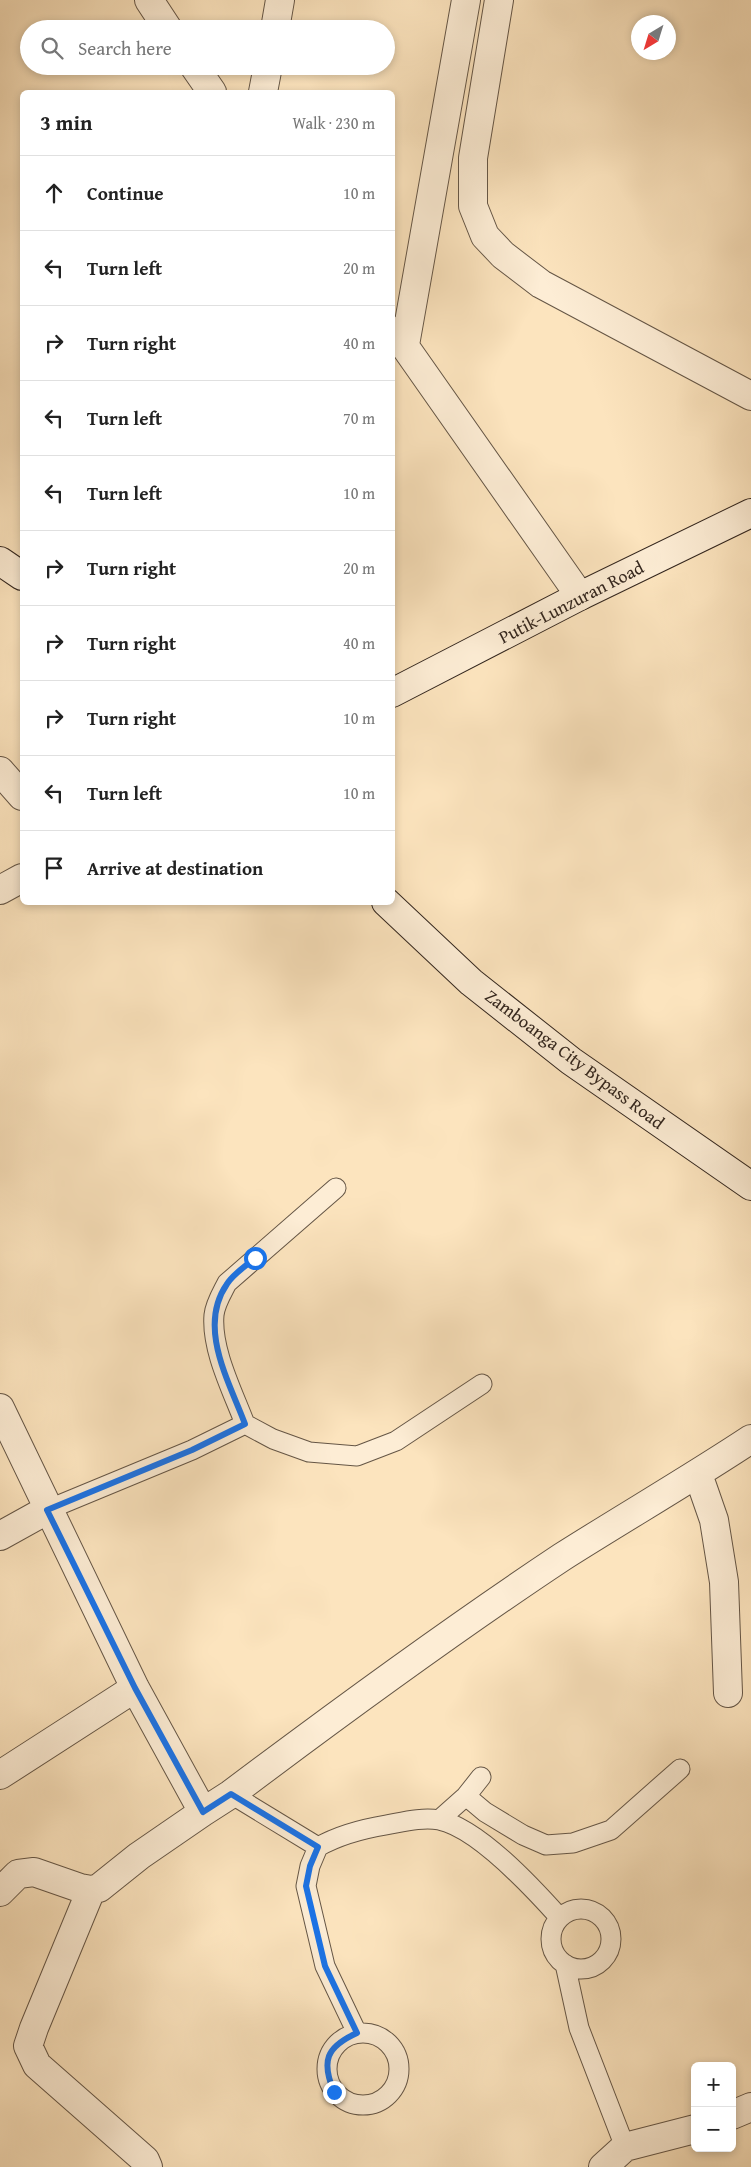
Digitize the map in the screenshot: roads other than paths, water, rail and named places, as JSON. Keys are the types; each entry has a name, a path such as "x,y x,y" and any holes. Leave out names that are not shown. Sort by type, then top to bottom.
{"street":[{"path":"148,0 162,20"},
{"path":"277,20 280,0"},
{"path":"466,0 399,337 580,596"},
{"path":"499,0 473,158 473,206 485,236 503,255 541,284 751,396"},
{"path":"200,75 211,90"},
{"path":"263,90 266,75"},
{"name":"Putik-Lunzuran Road","path":"395,691 580,596 751,514"},
{"path":"0,560 20,575"},
{"path":"0,771 20,794"},
{"path":"0,890 20,879"},
{"name":"Zamboanga City Bypass Road","path":"389,905 471,982 571,1061 751,1186"},
{"path":"0,1408 47,1510 135,1688 203,1812"},
{"path":"0,1892 18,1874 34,1872 67,1885 91,1890 100,1888 139,1856 231,1794 399,1668 563,1557 751,1439"},
{"path":"698,1474 714,1520 724,1582 728,1692"},
{"path":"0,1536 47,1510"},
{"path":"0,1775 135,1688"},
{"path":"91,1890 28,2046 37,2065 145,2160 148,2167"},
{"path":"736,2113 751,2107"},
{"path":"603,2167 624,2147 691,2131"}],"lane":[{"path":"336,1188 227,1283 219,1298 214,1314 216,1344 245,1424 273,1439 309,1452 357,1456 396,1441 482,1384"},
{"path":"47,1510 192,1450 245,1424"},
{"path":"466,1796 485,1812 546,1845 573,1843 611,1830 680,1769"},
{"path":"439,1820 466,1796 481,1777"},
{"path":"231,1794 318,1847"},
{"path":"357,2033 325,1966 306,1886 310,1866 318,1847 334,1838 360,1830 418,1820 439,1820 469,1834 518,1872 559,1917"},
{"path":"575,1908 590,1910 602,1917 610,1930 611,1944 604,1958 593,1967 579,1969 565,1964 554,1954 550,1940 553,1925 559,1917 575,1908"},
{"path":"565,1964 579,2028 624,2147"}]}
